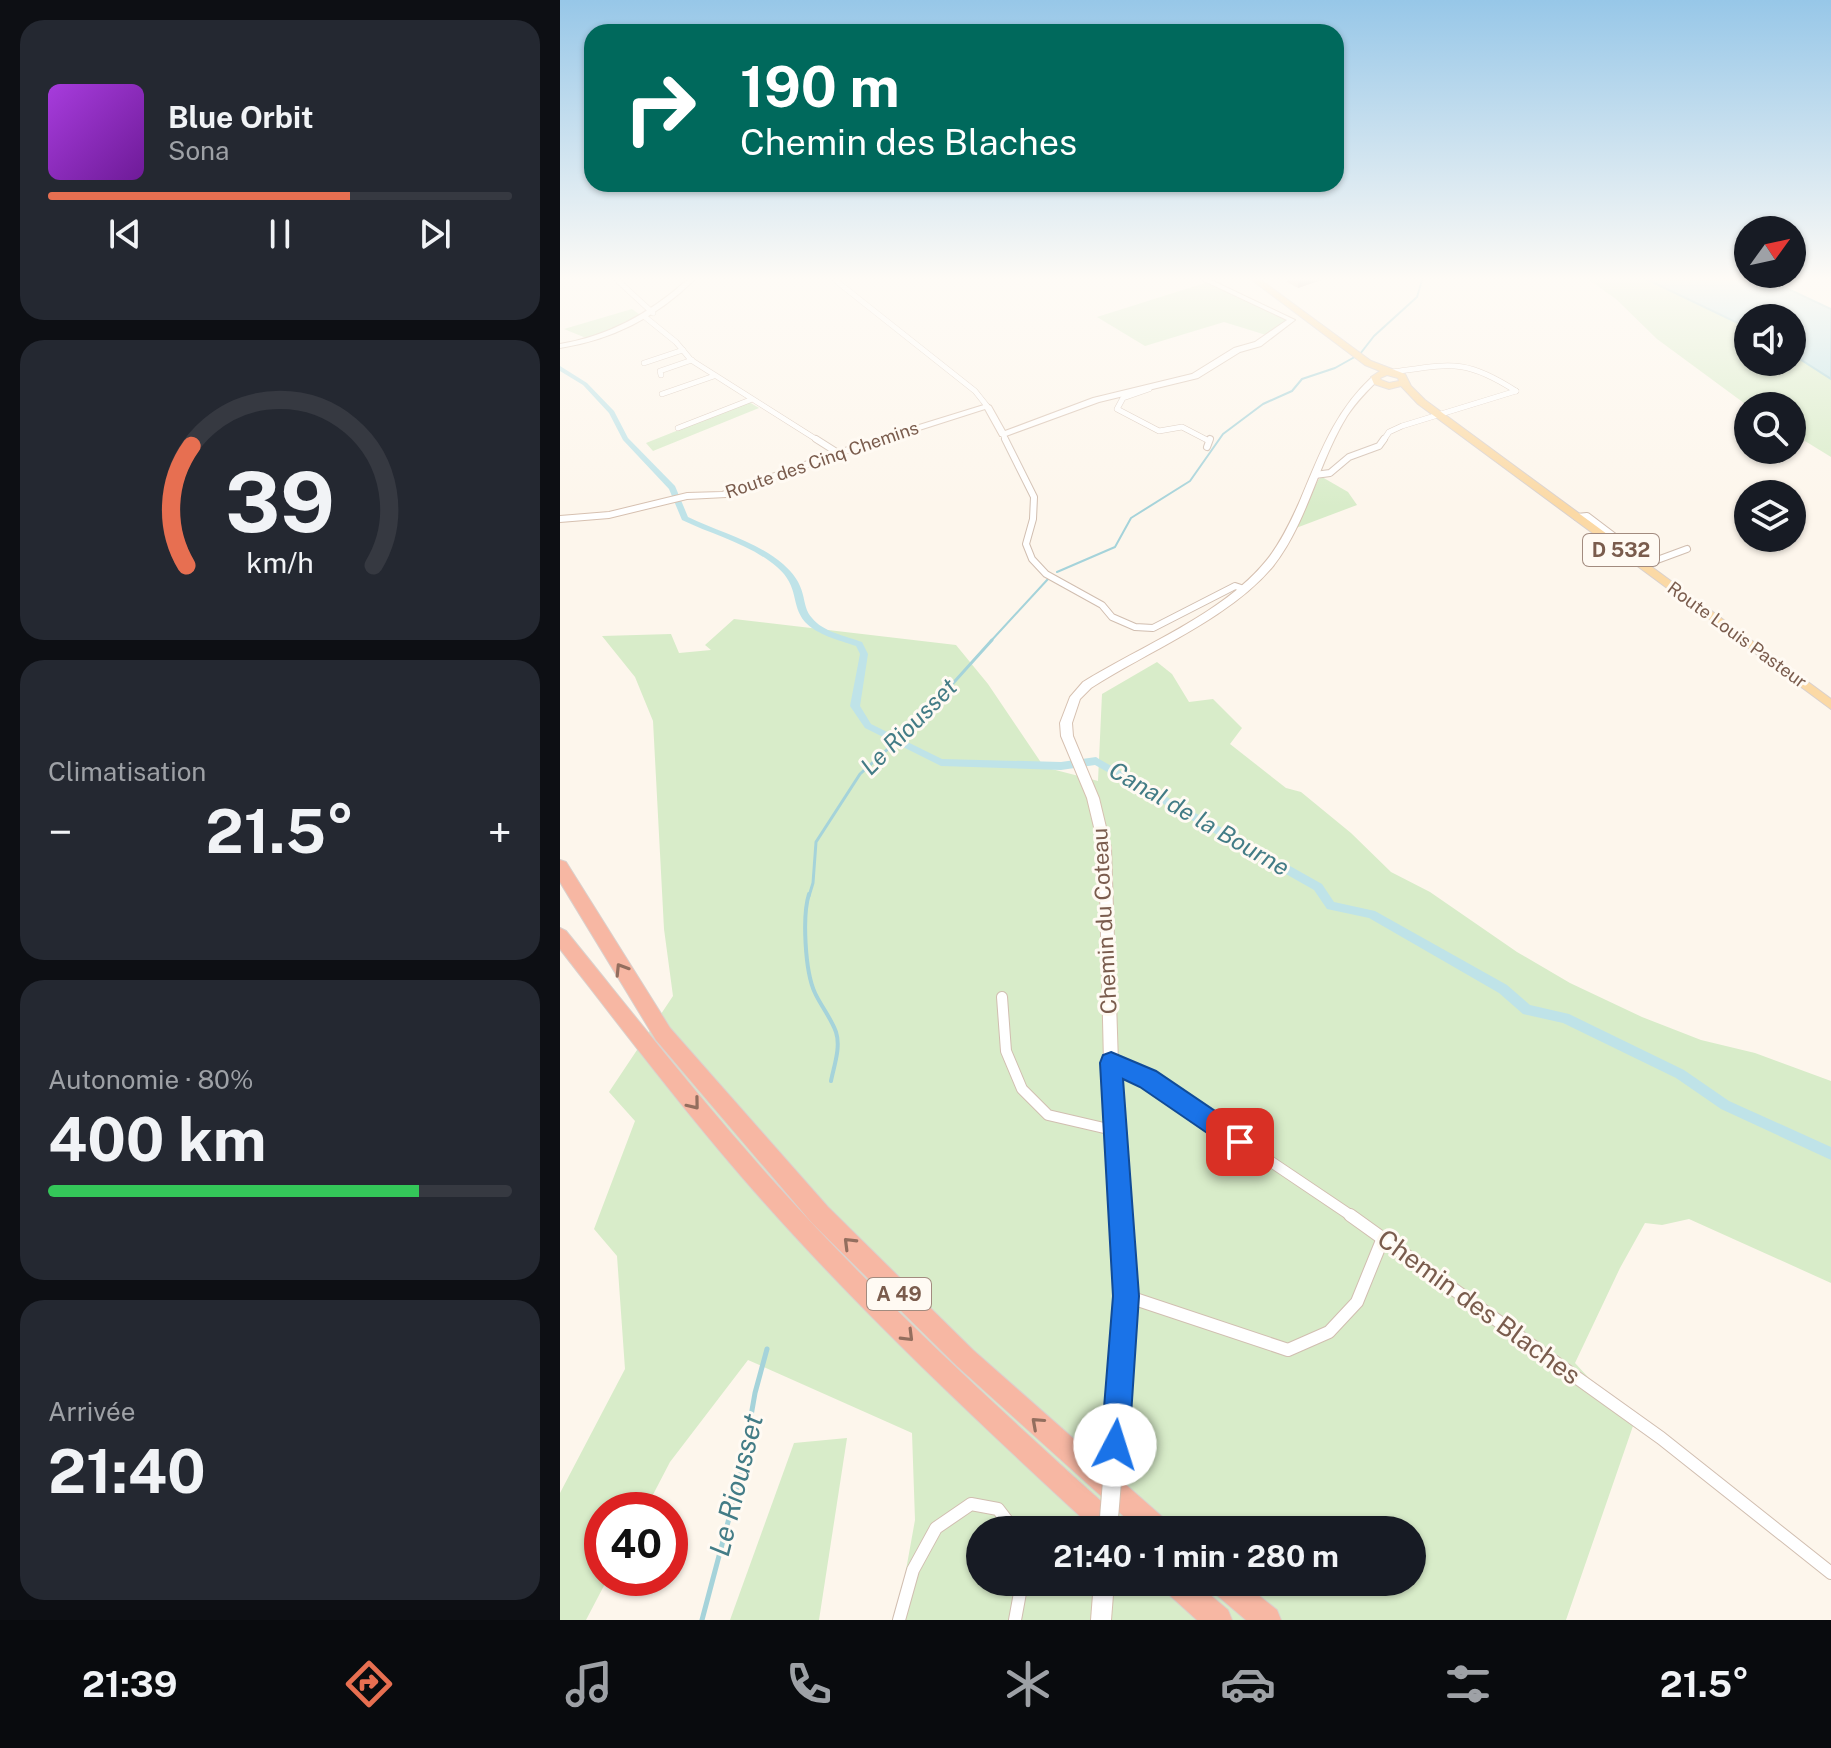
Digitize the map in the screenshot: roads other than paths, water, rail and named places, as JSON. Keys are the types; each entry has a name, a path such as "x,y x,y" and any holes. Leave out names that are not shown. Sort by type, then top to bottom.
{"highway":[{"name":"A 49","path":"560,867 663,1034 766,1156 820,1215 955,1348 1142,1516"},
{"name":"A 49","path":"560,936 724,1141 799,1225 971,1398 1099,1516"},
{"path":"1190,1596 1218,1620"},
{"path":"1238,1596 1267,1620"}],"main road":[{"name":"Route Louis Pasteur","path":"1357,356 1831,705"},
{"name":"Route Louis Pasteur","path":"1360,358 1391,372 1389,381"},
{"path":"1389,381 1391,372"}],"street":[{"path":"644,363 666,356"},
{"path":"688,356 750,400 838,453"},
{"path":"930,356 975,391 1003,434 1034,497 1033,519 1026,544 1032,559 1046,574 1102,605 1112,617 1135,627 1153,628 1235,586 1244,589"},
{"path":"1003,434 1096,400 1195,376 1228,356"},
{"path":"661,375 660,371 692,360"},
{"path":"1315,475 1330,473 1349,457 1379,446 1389,432 1516,391 1490,373 1470,365 1449,364 1391,372"},
{"path":"1389,381 1419,370"},
{"path":"662,394 714,376"},
{"name":"Chemin du Coteau","path":"1109,1516 1126,1296 1111,1063 1105,848 1093,798 1067,736 1068,710 1087,685 1244,589 1279,550 1348,408 1362,389 1389,381"},
{"path":"1166,384 1123,398 1117,409 1159,431 1182,427 1203,435 1210,439 1207,447"},
{"path":"678,428 750,400"},
{"name":"Route des Cinq Chemins","path":"561,520 609,515 683,497 723,495 838,453 987,406"},
{"path":"1577,517 1587,516 1649,563 1687,549"},
{"path":"1002,997 1006,1051 1022,1089 1048,1115 1117,1131"},
{"name":"Chemin des Blaches","path":"1111,1063 1148,1079 1383,1238 1661,1438 1831,1573"},
{"path":"1126,1296 1288,1350 1329,1332 1357,1302 1383,1238"},
{"path":"899,1620 913,1570 936,1528 971,1504 998,1509 1003,1516"},
{"path":"1015,1620 1019,1596"},
{"path":"1101,1620 1103,1596"}],"water":[{"path":"1806,356 1831,356 1831,379 1806,363"}],"waterway":[{"name":"Le Riousset","path":"1057,572 1115,547 1131,518 1190,481 1223,434 1263,404 1292,391 1302,379 1335,368 1357,356"},
{"name":"Canal de la Bourne","path":"560,368 585,384 612,412 625,439 672,488 685,518 778,564 795,583 809,621 829,633 859,644 864,654 855,706 868,726 941,762 1061,766 1096,761 1318,887 1331,906 1371,914 1503,989 1527,1010 1565,1018 1680,1074 1725,1105 1831,1154"},
{"name":"Le Riousset","path":"990,642 1048,579"},
{"name":"Le Riousset","path":"809,896 816,842 860,774 919,721 992,640"},
{"name":"Le Riousset","path":"809,894 805,929 809,972 815,993 836,1032 838,1044 831,1081"},
{"name":"Le Riousset","path":"702,1620 741,1473 755,1393 767,1349"}]}
